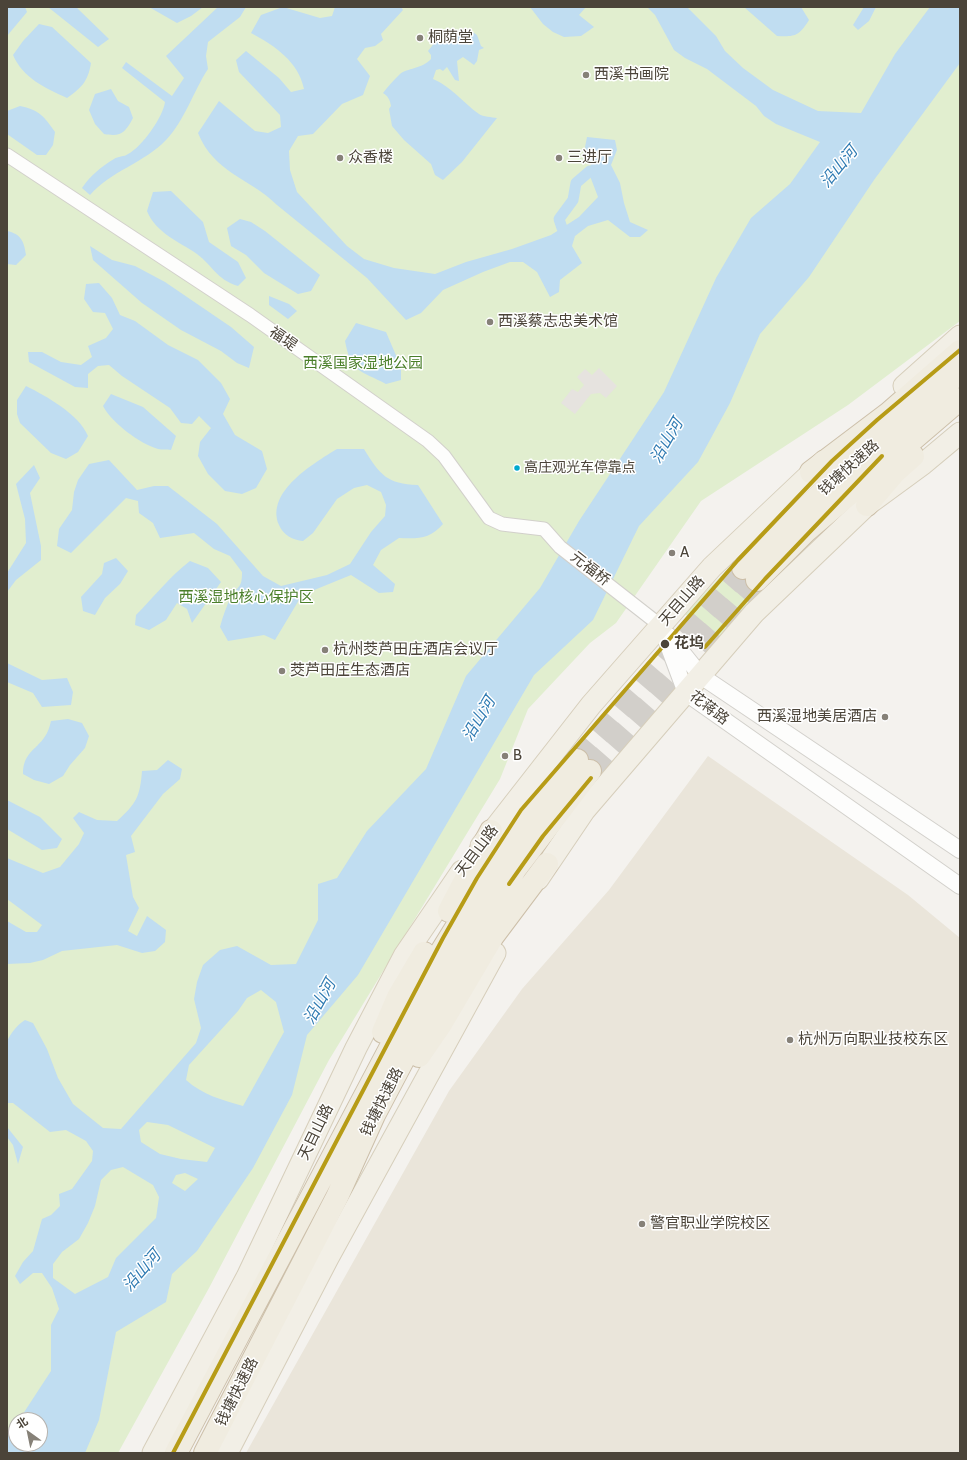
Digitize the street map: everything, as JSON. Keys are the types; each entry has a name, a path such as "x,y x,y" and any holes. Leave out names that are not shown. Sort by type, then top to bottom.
{"highway":[{"path":"812,472 889,414 960,351"},
{"name":"钱塘快速路","path":"960,372 834,481 750,574 810,527 960,399"},
{"path":"868,505 895,472 960,414"},
{"name":"钱塘快速路","path":"176,1453 329,1161 364,1100 409,1010 465,912 525,820 583,765 516,868 438,994 374,1115 337,1197 205,1453"},
{"path":"329,1161 398,997 455,902 492,831"},
{"path":"337,1197 403,1080 441,1024 493,936 547,864"}],"main road":[{"name":"天目山路","path":"153,1453 247,1277 356,1048 404,956 446,894 492,831 591,705 712,567 812,472 960,336"},
{"path":"227,1453 347,1223 493,956 547,864 584,811 754,613 868,505 923,464 960,433"}],"street":[{"name":"福堤","path":"7,155 250,315 428,441 444,456 489,518 502,524 544,529 560,547"},
{"name":"元福桥","path":"560,547 661,626"},
{"name":"花蒋路","path":"661,626 701,676 960,850"},
{"name":"花蒋路","path":"661,626 686,693 960,886"}],"shaded area":[{"path":"599,368 617,386 606,398 600,393 591,394 575,414 561,403 572,389 578,392 584,385 577,377 585,369 592,375"},
{"name":"警官职业学院校区","path":"708,756 908,895 960,938 960,1453 246,1453 449,1091 522,989 609,890"}],"green space":[{"name":"西溪国家湿地公园","path":"7,7 960,7 960,321 848,405 701,501 616,623 590,643 528,709 500,779 329,1060 209,1288 118,1453 7,1453"},
{"path":"734,562 763,592 715,642 685,614"}],"water":[{"path":"7,7 25,7 27,12 7,36"},
{"path":"48,7 76,7 109,39 98,47"},
{"path":"149,7 203,7 191,16 177,23"},
{"path":"218,7 246,7 240,17 208,42 206,56 208,69 184,115 173,132 148,155 117,173 90,195 82,188 88,180 109,162 126,155 139,145 156,123 165,102 122,68 126,62 172,96 184,78 166,56"},
{"path":"283,7 320,18 332,16 335,7 401,7 403,10 381,34 383,40 375,46 365,48 357,59 370,76 363,95 342,104 313,134 298,136 289,151 290,170 297,192 347,246 364,259 394,268 435,274 466,262 512,249 551,235 579,217 598,197 590,176 591,163 585,147 587,137 615,140 617,150 611,165 620,183 630,222 648,230 640,237 630,237 608,220 588,226 575,236 572,246 582,263 560,280 559,292 550,297 537,272 523,262 510,262 443,290 421,313 406,320 367,278 267,196 223,166 213,157 198,133 219,101 255,131 268,133 281,127 280,115 239,72 236,60 246,51 279,78 291,92 304,89 297,70 291,62 269,43 251,33 261,15"},
{"path":"530,7 586,7 579,15 594,27 581,36 564,37 553,32 543,24"},
{"name":"沿山河","path":"647,7 687,7 716,36 725,51 743,68 773,90 818,111 861,113 895,54 930,7 960,7 960,63 874,180 809,277 760,334 730,403 698,462 639,526 593,620 534,675 358,975 307,1035 292,1095 253,1168 197,1251 172,1274 166,1302 116,1332 99,1420 85,1453 7,1453 8,1435 8,1452 48,1452 48,1412 24,1412 51,1371 51,1325 59,1309 52,1288 42,1273 33,1273 20,1284 15,1276 23,1262 33,1251 42,1219 51,1215 60,1206 59,1194 72,1189 92,1161 93,1151 86,1141 66,1130 50,1132 13,1103 7,1103 7,1041 17,1027 25,1020 33,1023 47,1049 58,1078 73,1104 103,1128 121,1129 196,1043 201,1028 194,999 197,982 203,965 220,950 237,946 271,965 296,964 318,920 318,884 337,878 367,831 426,769 466,676 540,588 579,521 664,392 716,278 751,218 790,184 820,142 776,124 764,116 756,106 707,69 685,58 674,50 655,15","holes":["261,990 276,1002 284,1032 243,1106 220,1099 199,1090 186,1080 189,1065 238,1011 247,998","147,1122 168,1125 215,1148 207,1162 181,1159 160,1154 141,1142 139,1130","123,1167 153,1185 159,1197 156,1218 116,1258 108,1277 75,1294 53,1278 53,1264 62,1252 79,1239 95,1206 101,1180 111,1170","185,1173 198,1179 185,1191 172,1183 176,1175"]},
{"path":"744,7 801,7 809,20 799,32 792,36 777,36"},
{"path":"864,7 876,7 869,21 858,30 853,25"},
{"path":"39,24 52,27 91,63 86,80 67,98 43,86 29,76 17,63 13,55 23,41"},
{"path":"460,30 466,35 468,45 471,45 468,33 470,30 477,35 481,46 484,48 479,50 477,61 474,65 463,57 457,61 459,81 455,80 447,67 443,71 440,69 436,70 433,79 446,86 479,114 497,118 462,162 443,180 435,175 431,164 404,140 392,126 389,109 391,104 383,93 400,74 419,67 431,59 431,55 428,51 439,37 445,42 454,33"},
{"path":"111,89 118,101 129,107 133,118 122,133 115,135 104,134 95,124 89,110 95,94"},
{"path":"20,106 40,114 55,132 53,145 46,155 37,155 7,134 7,111"},
{"path":"171,191 203,222 209,242 238,262 246,278 238,286 225,280 197,254 168,236 151,219 147,211 153,192"},
{"path":"240,219 251,222 265,231 320,275 311,291 298,294 264,273 246,255 231,246 227,228"},
{"path":"7,231 19,236 23,242 26,255 16,265 7,264"},
{"path":"90,246 112,260 135,266 165,282 231,327 254,347 249,368 237,363 221,351 181,330 142,303 93,260"},
{"path":"99,283 112,298 120,315 135,321 168,345 198,360 221,383 230,399 223,414 235,435 262,451 267,469 256,488 242,494 225,491 208,474 198,456 200,442 211,428 199,416 192,424 181,423 170,408 122,376 109,365 98,366 88,374 88,388 75,387 29,362 28,352 42,352 61,362 81,365 92,357 88,346 106,338 113,329 105,313 93,312 84,299 86,284"},
{"path":"269,296 289,304 297,311 288,319 269,305"},
{"path":"356,323 386,332 401,367 401,380 386,384 363,373 354,365 347,351 345,341"},
{"path":"26,386 61,406 84,428 88,436 78,452 66,459 51,453 20,423 17,414 17,400"},
{"path":"111,394 143,407 176,436 171,450 160,449 143,442 127,432 112,419 103,406"},
{"path":"337,449 364,449 380,472 385,476 399,483 418,485 443,524 433,533 418,538 399,538 381,550 373,565 395,584 393,592 379,593 351,575 302,595 275,640 264,635 228,641 220,627 229,601 240,584 242,572 230,556 214,549 194,533 160,538 153,523 139,513 138,501 126,498 71,553 57,546 59,529 72,510 74,492 78,480 89,464 109,460 137,490 154,486 168,486 217,524 263,576 281,586 327,575 350,564 371,532 385,516 386,505 381,492 367,485 354,488 337,499 313,533 303,541 292,538 283,532 279,525 277,513 279,501 285,490 294,480 316,462"},
{"path":"34,465 40,478 30,493 41,546 41,560 16,580 7,592 7,573 26,543 25,519 16,484"},
{"path":"116,558 128,571 120,584 105,598 95,615 83,611 81,597 102,574 104,563"},
{"path":"190,561 208,568 221,582 192,623 187,609 177,603 166,620 149,630 135,625 136,615 169,580"},
{"path":"7,663 42,680 67,678 73,692 71,705 42,707 33,693 7,682"},
{"path":"68,719 82,723 89,736 85,748 70,765 63,776 49,784 34,780 23,774 25,760 48,732 51,721"},
{"path":"168,760 182,769 180,779 163,794 131,836 135,852 126,855 133,897 139,908 128,931 137,936 147,916 166,930 165,942 155,951 142,953 117,945 62,951 43,960 30,963 7,964 7,921 26,932 37,932 42,925 7,899 7,858 43,873 60,867 79,844 84,833 73,818 79,812 97,820 117,821 129,810 136,799 140,787 142,771 157,770"},
{"path":"7,800 40,817 62,839 57,848 42,850 7,829"},
{"path":"7,1127 23,1147 18,1164 13,1145 7,1137"}],"waterway":[{"path":"562,228 559,219 573,200 576,183 590,171"}],"tunnel":[{"path":"577,760 743,568"},
{"path":"590,771 757,580"}],"transit line":[{"path":"173,1453 443,938 477,878 521,810 738,560 832,461 877,420 960,350"},
{"path":"705,647 765,579 882,456"},
{"path":"509,884 543,836 591,778"}],"place":[{"name":"桐荫堂","path":"420,38"},
{"name":"西溪书画院","path":"586,75"},
{"name":"众香楼","path":"340,158"},
{"name":"三进厅","path":"559,158"},
{"name":"西溪蔡志忠美术馆","path":"490,322"},
{"name":"高庄观光车停靠点","path":"517,468"},
{"name":"A","path":"672,553"},
{"name":"花坞","path":"665,644"},
{"name":"杭州茭芦田庄酒店会议厅","path":"325,650"},
{"name":"茭芦田庄生态酒店","path":"282,671"},
{"name":"西溪湿地美居酒店","path":"885,717"},
{"name":"B","path":"505,756"},
{"name":"杭州万向职业技校东区","path":"790,1040"},
{"name":"警官职业学院校区","path":"642,1224"}],"park label":[{"name":"西溪湿地核心保护区","path":"246,598"}]}
